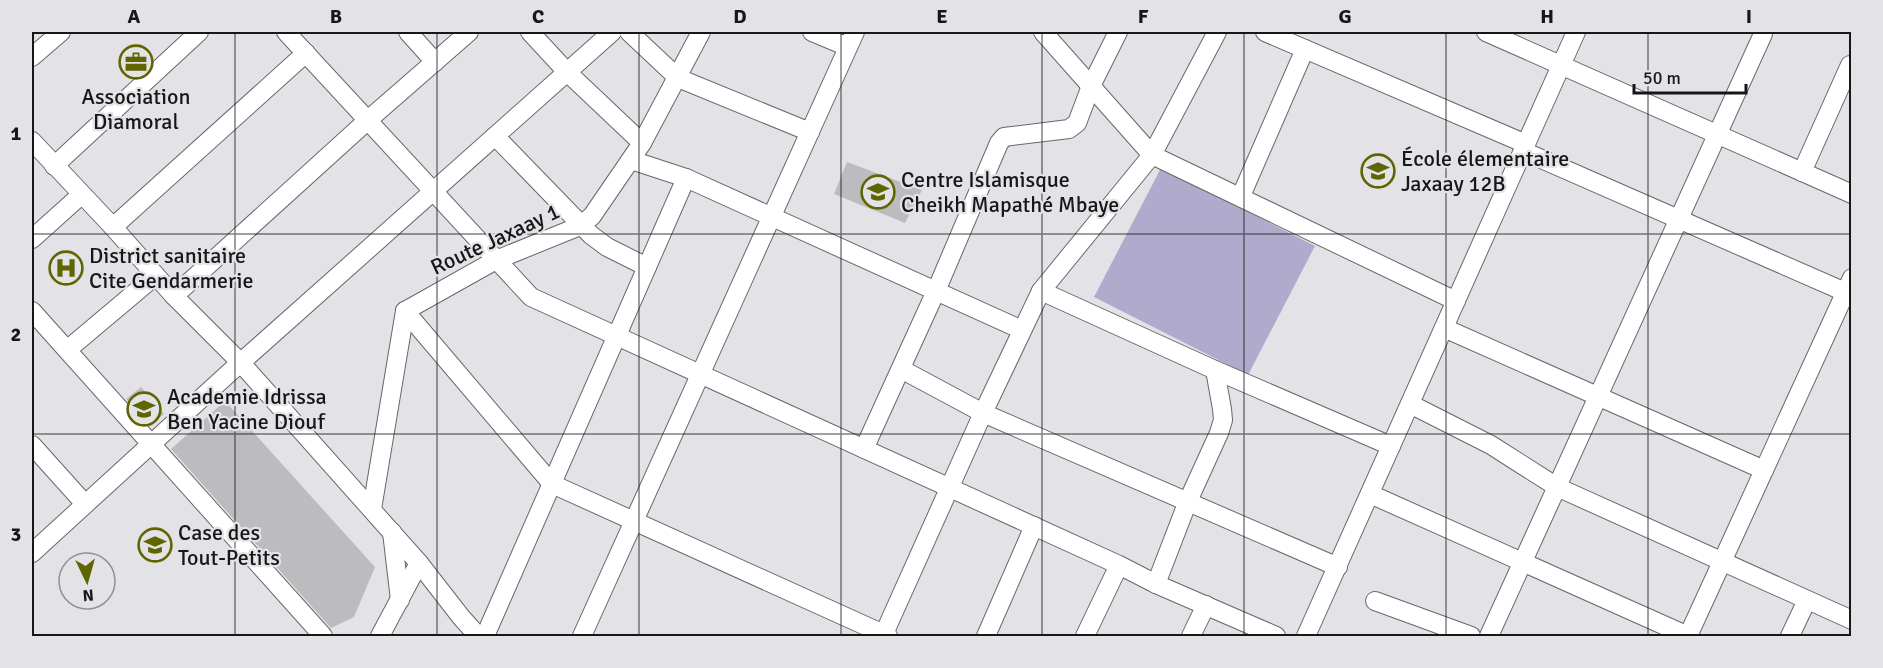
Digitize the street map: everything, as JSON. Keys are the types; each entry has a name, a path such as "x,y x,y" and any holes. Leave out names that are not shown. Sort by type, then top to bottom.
{"street":[{"path":"32,57 60,32"},
{"path":"54,166 199,32"},
{"path":"286,32 531,297 1119,565 1156,584 1276,636"},
{"path":"408,32 435,62"},
{"path":"174,296 468,32"},
{"path":"530,32 567,72 642,143"},
{"path":"32,553 612,32"},
{"path":"629,32 678,78 810,132"},
{"name":"Route Jaxaay 1","path":"405,311 496,260 580,226 592,216 642,143 701,32"},
{"path":"582,636 851,39 812,32"},
{"path":"1043,32 1152,154 1456,301"},
{"path":"864,449 936,291 999,143 1004,137 1069,129 1077,123 1091,86 1118,32"},
{"path":"405,311 552,484 885,636 983,413 1041,291 1152,154 1217,32"},
{"path":"1265,32 1524,147 1679,219 1849,288 1688,636 1370,494"},
{"path":"1486,32 1851,194"},
{"path":"1306,636 1576,32"},
{"path":"1489,636 1718,134 1762,32"},
{"path":"1241,196 1305,49"},
{"path":"113,227 306,53"},
{"path":"1802,172 1850,65"},
{"path":"495,136 580,226 608,247 647,267"},
{"path":"32,141 113,227 155,276 241,363 372,508 478,636"},
{"path":"631,160 686,178 1022,330"},
{"path":"485,636 686,178"},
{"path":"32,239 81,195"},
{"path":"67,350 155,276"},
{"path":"1041,291 1391,446"},
{"path":"32,311 323,636"},
{"path":"372,508 405,311"},
{"path":"1444,328 1764,470"},
{"path":"900,369 983,413 1338,567"},
{"path":"1156,584 1188,501 1220,433 1223,420 1215,370"},
{"path":"1410,404 1491,445 1557,487 1851,620"},
{"path":"32,445 85,504"},
{"path":"986,636 1034,526"},
{"path":"392,532 400,600"},
{"path":"380,636 419,563"},
{"path":"1085,636 1119,565"},
{"path":"1790,636 1807,600"},
{"path":"1375,601 1471,636"},
{"path":"1191,636 1206,605"}],"shaded area":[{"path":"1161,168 1315,246 1248,375 1094,297"}],"building":[{"path":"847,162 922,190 905,223 834,194"},
{"path":"141,387 164,414 150,426 126,399"},
{"path":"225,401 375,567 354,617 331,628 171,449"}],"place":[{"name":"Association Diamoral","path":"136,62"},
{"name":"École élementaire Jaxaay 12B","path":"1378,171"},
{"name":"Centre Islamisque Cheikh Mapathé Mbaye","path":"878,192"},
{"name":"District sanitaire Cite Gendarmerie","path":"66,268"},
{"name":"Academie Idrissa Ben Yacine Diouf","path":"144,409"},
{"name":"Case des Tout-Petits","path":"155,545"}]}
